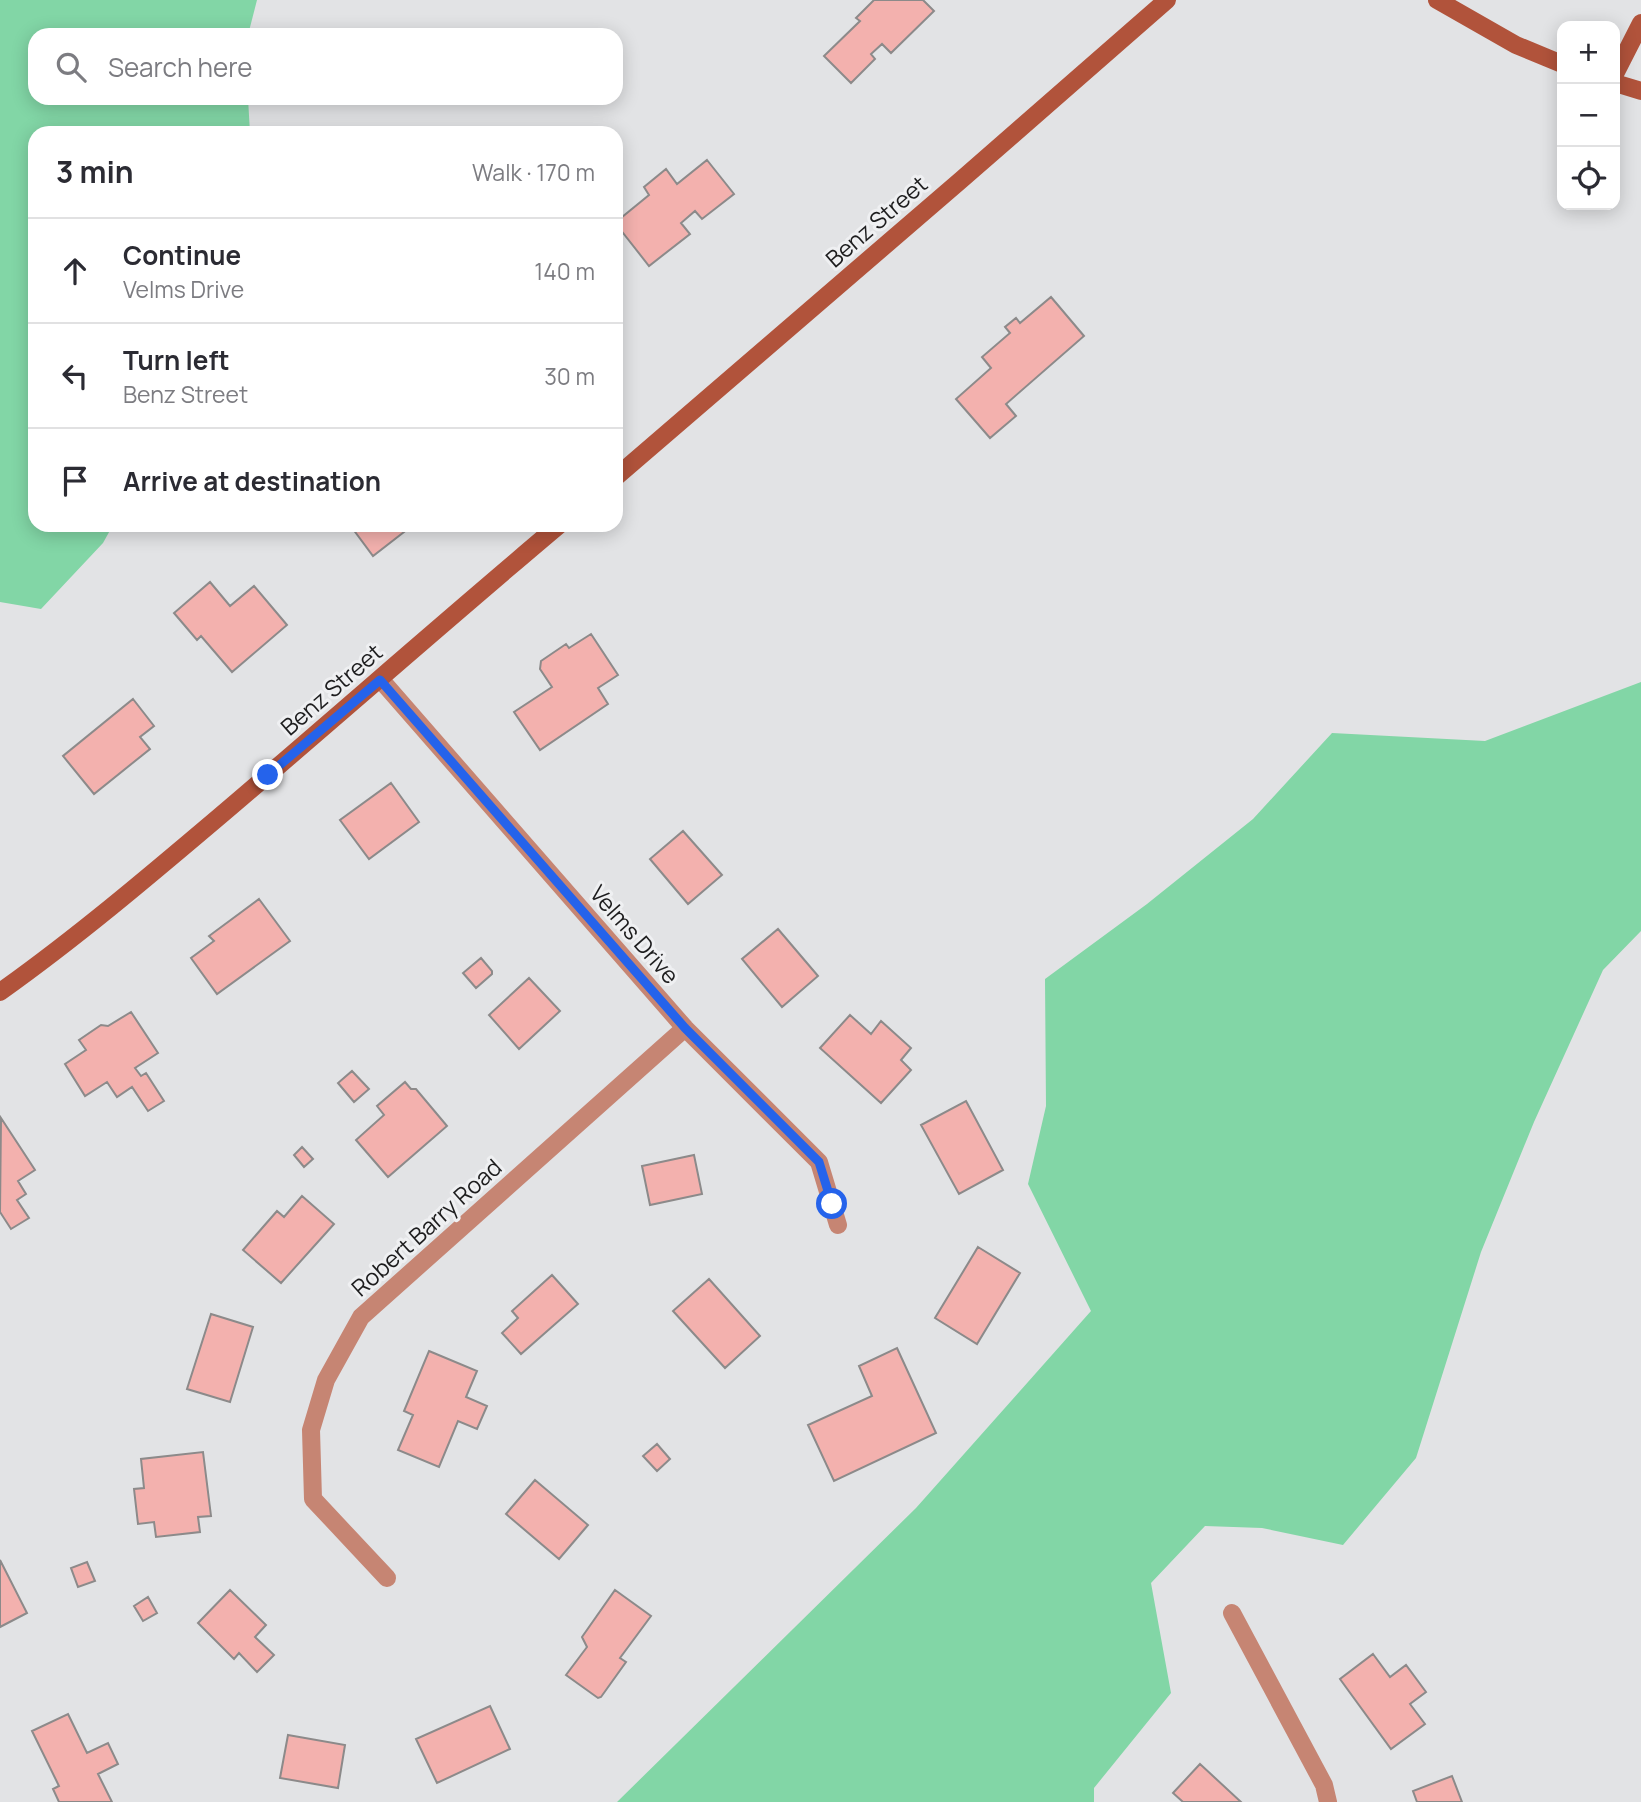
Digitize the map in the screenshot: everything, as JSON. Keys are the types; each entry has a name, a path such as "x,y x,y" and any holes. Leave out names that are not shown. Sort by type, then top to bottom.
{"street":[{"name":"Benz Street","path":"623,471 1167,0"},
{"path":"1437,0 1516,45 1557,62"},
{"path":"1620,64 1641,23"},
{"path":"1618,84 1641,91"},
{"name":"Benz Street","path":"0,992 143,881 551,532"},
{"name":"Velms Drive","path":"380,680 685,1028 819,1162 838,1225"},
{"name":"Robert Barry Road","path":"387,1578 313,1499 311,1430 326,1380 361,1318 685,1028"},
{"path":"1232,1613 1324,1785 1328,1802"}],"green space":[{"path":"0,0 257,0 250,28 28,28 28,105 248,105 250,126 28,126 28,532 109,532 103,543 41,609 0,602"},
{"path":"1641,682 1641,931 1603,970 1534,1122 1481,1252 1416,1458 1343,1545 1262,1528 1205,1526 1151,1583 1171,1693 1094,1788 1094,1802 617,1802 916,1508 1091,1311 1028,1184 1046,1106 1045,979 1147,904 1253,819 1332,733 1485,741"}],"building":[{"path":"874,0 923,0 934,11 891,53 882,44 871,54 875,59 851,83 824,56 860,21 856,18"},
{"path":"707,160 734,194 702,219 695,211 681,223 690,234 649,266 623,233 623,216 649,195 644,187 666,169 677,184"},
{"path":"1051,297 1084,336 1006,404 1016,416 990,438 956,399 991,368 982,357 1010,333 1005,327 1016,318 1020,323"},
{"path":"355,532 404,532 373,556"},
{"path":"210,582 230,606 254,586 287,625 232,672 201,636 197,640 174,613"},
{"path":"591,634 618,675 598,688 608,704 540,750 514,712 552,687 540,669 541,661 566,644 569,648"},
{"path":"133,699 154,726 140,737 150,749 94,794 63,756"},
{"path":"391,783 419,822 369,859 340,820"},
{"path":"683,831 722,875 688,904 650,859"},
{"path":"259,899 290,941 217,994 191,958 214,941 209,936"},
{"path":"778,929 818,976 782,1007 742,959"},
{"path":"481,958 492,974 476,988 463,973"},
{"path":"529,978 560,1011 519,1049 489,1015"},
{"path":"131,1012 158,1053 135,1068 141,1076 146,1073 164,1101 148,1111 132,1087 117,1097 107,1082 85,1096 65,1064 86,1050 79,1040 101,1025 108,1026"},
{"path":"850,1015 871,1034 881,1021 911,1048 901,1060 911,1070 881,1103 820,1048"},
{"path":"352,1071 369,1089 354,1102 338,1083"},
{"path":"405,1082 411,1089 416,1089 447,1126 388,1177 356,1140 384,1115 377,1106"},
{"path":"966,1101 1003,1170 959,1194 921,1125"},
{"path":"1,1118 35,1170 18,1181 26,1194 17,1200 29,1218 11,1229 0,1212"},
{"path":"302,1147 313,1159 304,1167 294,1155"},
{"path":"694,1155 702,1194 650,1205 642,1166"},
{"path":"302,1196 334,1224 281,1283 243,1250 277,1211 284,1217"},
{"path":"978,1247 1020,1273 977,1344 935,1318"},
{"path":"552,1275 578,1304 521,1354 502,1333 518,1318 512,1311"},
{"path":"709,1279 760,1336 725,1368 673,1311"},
{"path":"211,1314 253,1327 230,1402 187,1389"},
{"path":"897,1348 936,1433 834,1481 808,1425 872,1396 859,1366"},
{"path":"429,1351 477,1371 466,1397 487,1406 477,1429 458,1421 439,1467 398,1450 413,1415 404,1411"},
{"path":"657,1444 670,1459 657,1471 643,1456"},
{"path":"203,1452 211,1516 198,1517 200,1532 156,1537 154,1522 138,1524 134,1489 144,1488 141,1459"},
{"path":"535,1480 588,1525 559,1559 506,1514"},
{"path":"0,1560 27,1613 0,1627"},
{"path":"87,1562 95,1581 78,1587 71,1568"},
{"path":"230,1590 266,1625 255,1637 274,1655 257,1672 239,1653 234,1659 198,1623"},
{"path":"615,1590 651,1616 620,1658 626,1662 598,1698 566,1675 587,1647 582,1637"},
{"path":"148,1597 157,1613 143,1621 134,1606"},
{"path":"1373,1654 1390,1677 1406,1665 1426,1692 1410,1704 1425,1724 1391,1749 1340,1679"},
{"path":"490,1706 510,1749 437,1783 416,1739"},
{"path":"68,1714 87,1753 108,1743 118,1764 98,1774 112,1802 59,1802 53,1789 59,1786 32,1731"},
{"path":"288,1735 345,1745 338,1788 280,1778"},
{"path":"1200,1764 1241,1802 1183,1802 1173,1793"},
{"path":"1452,1776 1462,1802 1417,1802 1413,1791"}],"route":[{"path":"268,775 380,680 685,1028 819,1162 832,1204"}]}
